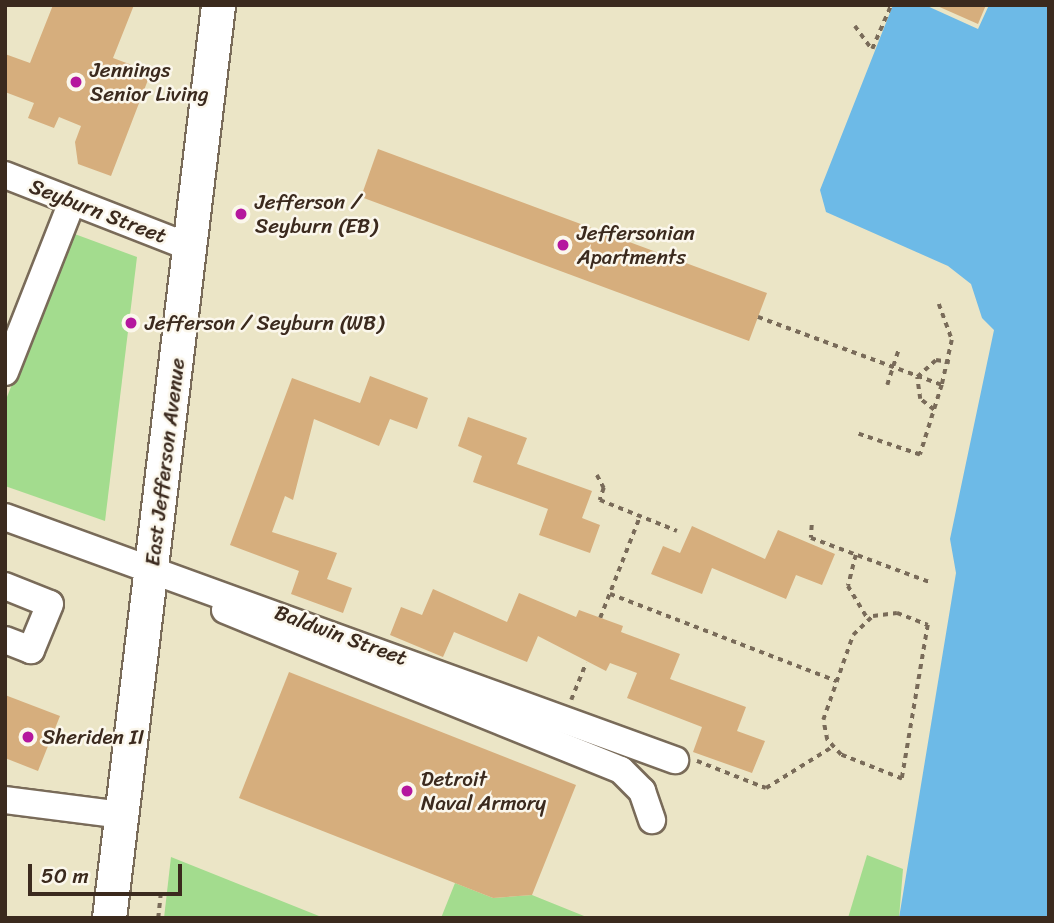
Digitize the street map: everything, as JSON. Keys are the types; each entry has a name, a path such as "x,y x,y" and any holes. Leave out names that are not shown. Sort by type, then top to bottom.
{"main road":[{"name":"East Jefferson Avenue","path":"109,918 218,5"}],"street":[{"name":"Seyburn Street","path":"5,175 190,247"},
{"path":"5,372 72,202"},
{"name":"Baldwin Street","path":"5,517 152,572 220,590 675,760"},
{"path":"152,572 196,598 621,770 642,791 652,820"},
{"path":"5,586 50,604 31,650 5,640"},
{"path":"5,800 122,815"}],"path":[{"path":"855,26 872,49 891,5"},
{"path":"858,434 920,456 950,362 949,326 939,304"},
{"path":"758,317 942,386"},
{"path":"887,385 900,349"},
{"path":"917,377 936,360 950,362"},
{"path":"917,377 920,399 934,410"},
{"path":"597,475 604,488 600,500 677,531"},
{"path":"600,618 640,516"},
{"path":"812,525 811,538 929,582"},
{"path":"856,555 848,586 868,619"},
{"path":"610,594 837,681"},
{"path":"897,613 928,625 902,779 856,765 832,747 823,720 853,635 868,619 897,613"},
{"path":"564,717 586,663"},
{"path":"675,760 677,753 766,788 832,747"},
{"path":"158,918 161,890"}],"green space":[{"path":"72,233 137,257 105,521 5,486 5,402"},
{"path":"867,855 903,869 899,918 848,918"},
{"path":"171,857 324,918 164,918"},
{"path":"455,883 493,898 532,895 589,918 441,918"}],"water":[{"path":"893,5 925,5 978,29 989,5 1049,5 1049,918 899,918 956,573 950,539 994,330 982,318 971,284 948,266 826,212 820,190"}],"building":[{"name":"Jennings Senior Living","path":"53,5 134,5 113,58 151,72 111,176 78,164 75,142 81,126 59,117 54,128 28,118 34,103 5,92 5,54 30,63"},
{"path":"935,5 986,5 978,24"},
{"name":"Jeffersonian Apartments","path":"378,149 767,293 749,341 361,197"},
{"path":"370,376 428,398 417,429 390,419 379,446 314,419 293,500 285,496 272,532 337,553 327,579 352,588 343,613 291,594 299,571 230,545 292,378 360,403"},
{"path":"468,417 527,438 517,464 592,491 582,518 600,525 590,553 539,535 548,509 473,482 482,456 458,446"},
{"path":"692,526 765,559 778,530 835,554 822,585 796,575 786,599 712,568 702,594 651,574 663,546 680,553"},
{"path":"433,589 507,622 519,593 576,617 579,610 623,626 621,632 680,654 670,679 746,707 737,731 765,741 752,773 693,752 702,727 627,698 637,673 610,663 606,671 538,636 527,662 454,632 443,657 390,635 401,607 422,615"},
{"name":"Detroit Naval Armory","path":"289,672 576,785 532,895 493,898 239,798"},
{"name":"Sheriden II","path":"5,695 60,716 38,771 5,758"}],"place":[{"name":"Jennings Senior Living","path":"76,82"},
{"name":"Jefferson / Seyburn (EB)","path":"241,214"},
{"name":"Jeffersonian Apartments","path":"563,245"},
{"name":"Jefferson / Seyburn (WB)","path":"131,323"},
{"name":"Sheriden II","path":"28,737"},
{"name":"Detroit Naval Armory","path":"407,791"}]}
